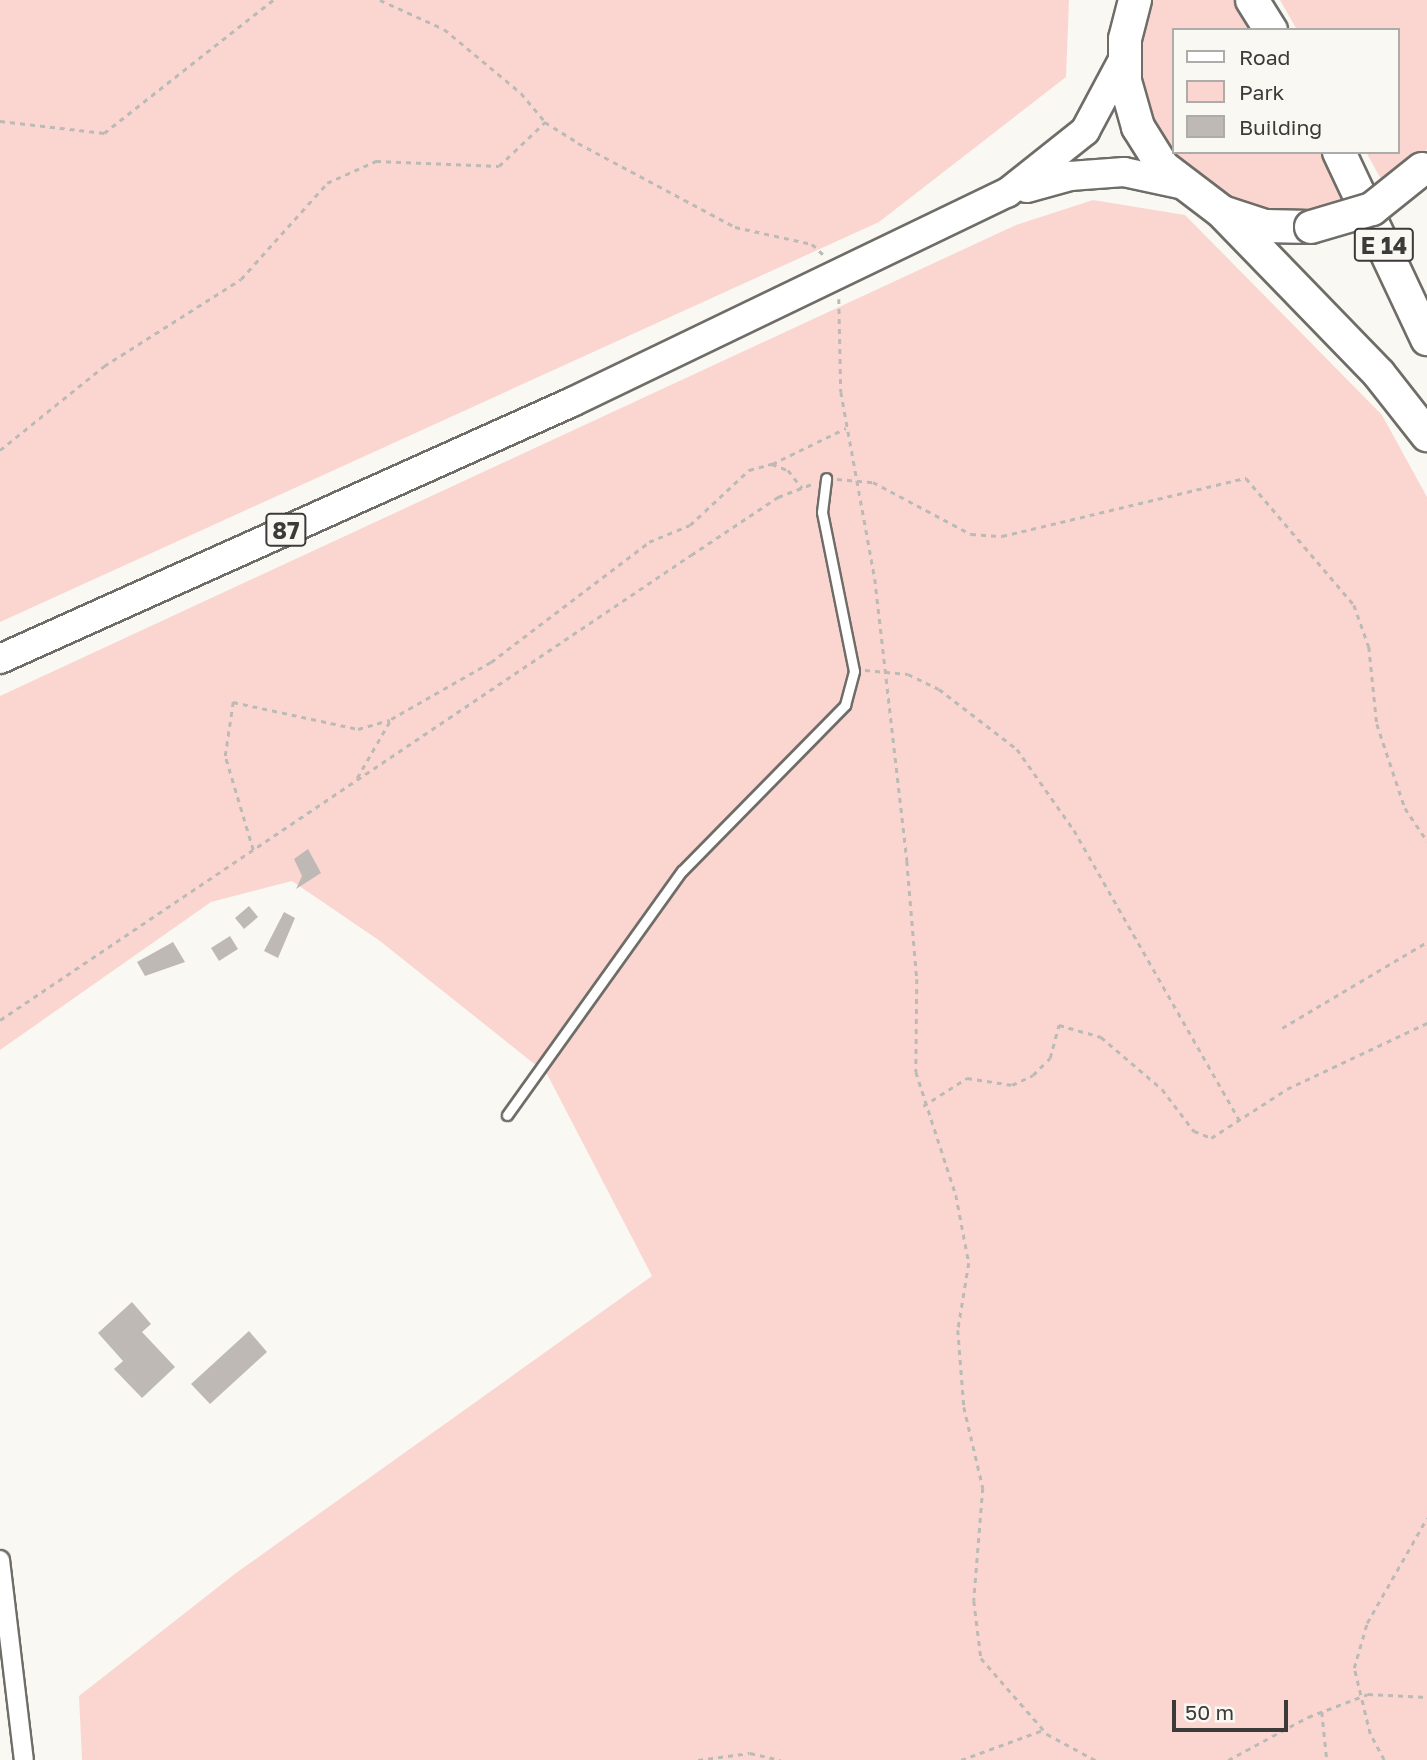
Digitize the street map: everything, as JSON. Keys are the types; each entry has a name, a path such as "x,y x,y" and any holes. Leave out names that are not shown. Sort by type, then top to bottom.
{"highway":[{"path":"1252,0 1270,28"},
{"path":"1264,0 1281,28"},
{"path":"1129,6 1124,58 1138,127 1179,184 1222,212 1379,374 1427,435"},
{"name":"E 14","path":"1340,154 1427,339"},
{"name":"E 14","path":"1351,154 1427,309"},
{"path":"1222,212 1265,226 1311,227 1372,209 1425,166"}],"main road":[{"path":"1007,193 1085,131 1124,58"},
{"path":"1007,193 1093,173 1179,184"},
{"name":"87","path":"0,659 572,402 1007,193"}],"street":[{"path":"0,1560 24,1760"}],"lane":[{"path":"506,1115 682,871 845,705 854,671 822,512 826,478"}],"path":[{"path":"0,121 104,133 273,0"},
{"path":"380,0 443,29 521,93 545,122 735,227 812,244 824,256"},
{"path":"0,450 104,366 241,279 327,183 376,161 499,166 545,122"},
{"path":"837,285 846,428 886,668 923,1107 956,1195 969,1263 958,1330 964,1407 983,1488 974,1601 981,1658 1043,1730 1095,1760"},
{"path":"253,850 225,756 233,702 358,729 391,719 491,662 649,542 690,524 749,470 772,464 846,428"},
{"path":"772,464 788,470 802,488"},
{"path":"0,1020 702,548 802,488 826,478 873,482 971,534 1002,536 1246,478 1354,605 1368,647 1377,724 1405,808 1427,841"},
{"path":"854,671 886,668 939,690 1017,749 1074,830 1239,1119"},
{"path":"357,779 391,719"},
{"path":"1282,1028 1427,942"},
{"path":"923,1107 967,1078 1012,1085 1033,1075 1050,1058 1059,1025 1101,1037 1161,1089 1194,1131 1211,1138 1287,1089 1427,1023"},
{"path":"1384,1760 1361,1698 1354,1668 1367,1623 1427,1518"},
{"path":"1228,1760 1322,1712 1361,1698 1427,1697"},
{"path":"1322,1712 1327,1760"},
{"path":"961,1760 1043,1730"},
{"path":"698,1760 750,1753 780,1760"}],"green space":[{"path":"0,0 1069,0 1066,77 879,222 0,622"},
{"path":"1146,0 1236,0 1253,28 1172,28 1172,154 1325,154 1355,207 1308,218 1237,208 1163,148 1136,81"},
{"path":"1280,0 1427,0 1427,149 1387,190 1367,154 1399,154 1399,28 1296,28"},
{"path":"1093,200 1185,215 1382,415 1427,497 1427,1760 82,1760 79,1696 236,1573 652,1276 547,1074 380,941 292,881 211,902 0,1050 0,696 1016,225"}],"building":[{"path":"308,849 321,873 296,889 302,876 294,859"},
{"path":"249,906 258,917 244,929 235,918"},
{"path":"284,912 295,918 278,958 264,951"},
{"path":"230,936 238,949 219,961 211,948"},
{"path":"173,942 185,962 145,976 137,962"},
{"path":"132,1302 151,1324 142,1332 175,1367 142,1398 114,1369 123,1361 98,1333"},
{"path":"249,1331 267,1352 210,1404 191,1384"}]}
